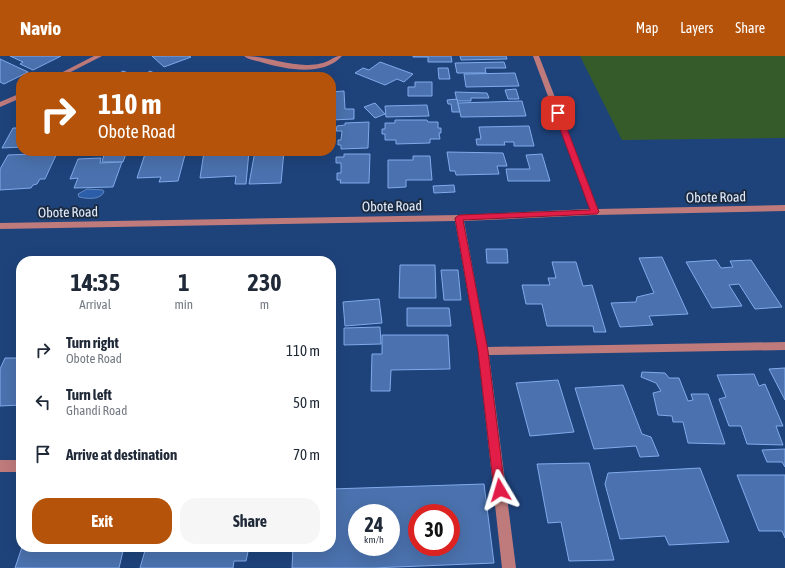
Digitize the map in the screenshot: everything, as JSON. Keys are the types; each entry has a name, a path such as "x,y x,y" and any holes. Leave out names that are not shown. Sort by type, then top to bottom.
{"street":[{"path":"66,72 99,56"},
{"path":"247,56 273,64 302,67 328,64 339,56"},
{"path":"536,56 595,212"},
{"path":"0,105 16,97"},
{"name":"Obote Road","path":"0,226 459,218 595,212 785,208"},
{"path":"459,218 483,351 509,568"},
{"path":"483,351 785,346"},
{"path":"0,466 16,466"}],"green space":[{"path":"580,56 785,56 785,138 622,140"}],"water":[{"path":"87,189 103,190 104,192 97,198 79,197 78,194"}],"building":[{"path":"10,56 61,56 33,70 20,64 23,62"},
{"path":"152,56 189,56 191,57 164,67"},
{"path":"413,56 451,56 452,62 428,62 428,57"},
{"path":"460,56 506,56 507,59 461,60"},
{"path":"0,59 28,72 16,72 16,78 4,84 0,82"},
{"path":"380,62 413,74 404,82 397,79 385,85 355,73 363,68 369,70"},
{"path":"504,62 506,68 485,68 486,73 457,73 455,63"},
{"path":"438,68 448,68 450,79 439,79"},
{"path":"515,73 519,86 466,87 464,74"},
{"path":"415,82 432,82 432,96 408,96 408,87 415,87"},
{"path":"516,89 519,99 508,99 505,90"},
{"path":"344,91 345,109 354,109 354,119 336,120 336,92"},
{"path":"455,92 487,93 489,98 471,98 471,101 457,101"},
{"path":"457,99 460,112 452,112 451,104 448,104 447,100"},
{"path":"522,101 526,116 461,117 458,103"},
{"path":"375,103 385,114 375,118 364,107"},
{"path":"427,105 429,116 386,117 385,106"},
{"path":"395,120 427,120 428,122 438,122 438,128 441,128 441,133 439,133 440,139 430,139 430,143 396,144 396,140 385,140 385,134 382,134 382,129 385,129 385,123 395,123"},
{"path":"369,122 368,148 341,149 341,145 338,145 338,140 341,140 342,131 336,131 337,126 345,125 345,123"},
{"path":"529,126 534,146 514,146 514,142 504,142 505,145 477,145 476,139 481,139 479,127"},
{"path":"13,128 16,128 16,147 2,148"},
{"path":"447,152 503,153 507,166 497,166 499,174 456,175 455,171 450,171"},
{"path":"344,154 370,154 369,183 340,183 341,180 337,180 337,173 341,173 341,163 336,163 336,157 344,157"},
{"path":"542,154 550,181 508,181 506,169 530,169 526,155"},
{"path":"8,155 56,156 45,179 40,179 37,184 33,185 31,188 0,190 0,169"},
{"path":"104,156 125,156 123,162 102,162"},
{"path":"144,156 185,156 178,181 159,182 161,177 137,178"},
{"path":"203,156 249,156 246,184 235,184 236,176 200,178"},
{"path":"254,156 284,156 281,183 249,184"},
{"path":"413,156 430,156 432,180 406,180 406,187 388,188 388,160 413,160"},
{"path":"101,158 100,163 122,162 113,187 74,188 78,178 70,179 78,159"},
{"path":"454,185 455,192 434,193 433,186"},
{"path":"486,249 507,249 508,263 487,263"},
{"path":"662,257 688,314 649,316 653,325 620,327 611,303 636,302 637,297 654,293 639,258"},
{"path":"716,260 721,268 733,267 730,261 751,260 782,307 755,309 739,284 729,285 742,306 712,308 686,262"},
{"path":"552,262 576,262 583,286 592,285 606,332 594,332 593,326 547,326 542,304 526,304 522,285 550,285 548,278 556,278"},
{"path":"400,265 435,265 436,298 399,298"},
{"path":"441,270 458,270 461,300 444,300"},
{"path":"379,299 382,323 345,326 343,302"},
{"path":"407,308 449,308 451,326 407,326"},
{"path":"380,327 381,344 344,345 344,328"},
{"path":"382,335 448,335 450,369 391,370 390,391 371,391 372,354 382,354"},
{"path":"5,358 16,358 16,405 0,406 0,369"},
{"path":"785,368 785,400 769,369"},
{"path":"642,372 665,373 669,378 679,378 688,401 693,400 691,394 708,394 725,444 688,443 683,422 673,422 672,416 658,415 653,393 661,391 656,383 641,377"},
{"path":"754,374 759,386 765,384 783,426 776,426 783,445 747,444 741,426 729,426 719,399 726,397 717,375"},
{"path":"558,380 574,432 530,436 516,383"},
{"path":"623,385 642,434 651,437 659,456 640,457 636,446 594,449 575,388"},
{"path":"785,449 785,467 782,462 767,462 762,450"},
{"path":"589,463 614,560 569,561 561,522 548,523 537,464"},
{"path":"700,468 729,542 669,545 665,536 620,539 605,484 608,473"},
{"path":"737,475 785,475 785,538 782,531 759,531"},
{"path":"484,484 494,563 372,568 292,568 293,552 336,552 336,489"},
{"path":"20,552 123,552 119,568 15,568"},
{"path":"145,552 248,552 246,561 234,561 233,568 140,568"}],"route":[{"path":"500,490 483,351 459,218 595,212 558,113"}]}
